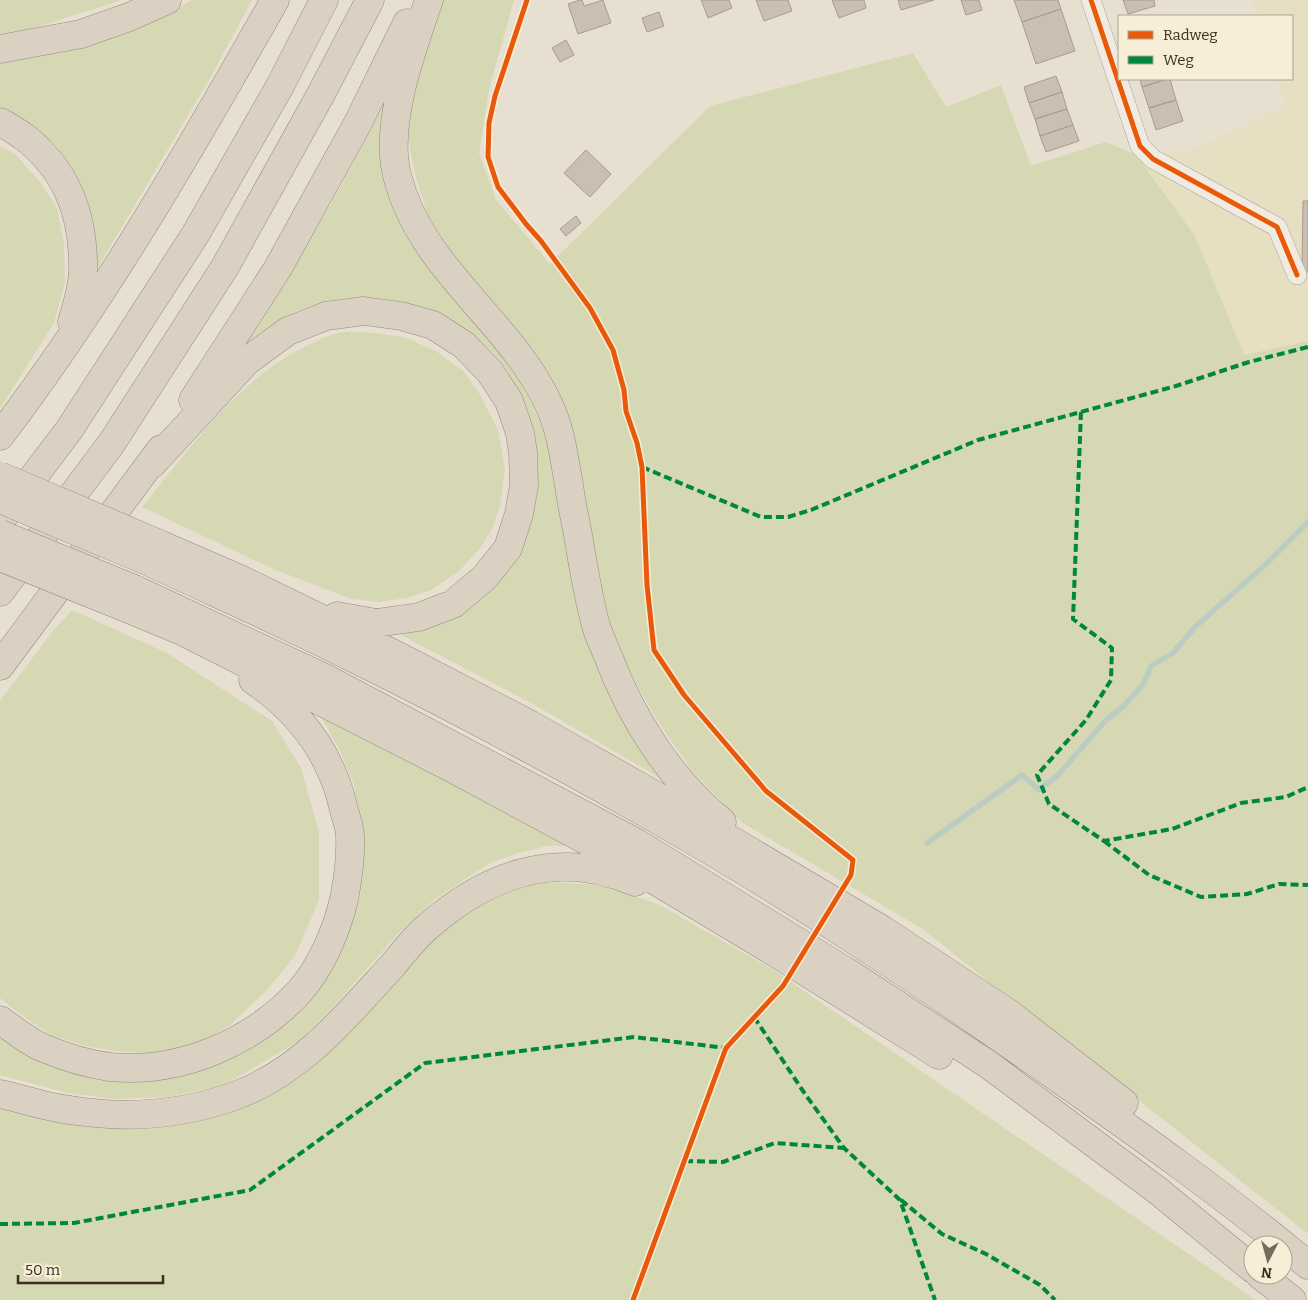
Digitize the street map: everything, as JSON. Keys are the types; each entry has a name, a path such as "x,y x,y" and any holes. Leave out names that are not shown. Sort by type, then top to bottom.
{"highway":[{"path":"0,48 81,34 129,17 167,0"},
{"path":"0,436 66,345 155,208 275,0"},
{"path":"0,522 69,430 195,235 280,86 324,0"},
{"path":"0,592 111,444 225,267 321,94 370,0"},
{"path":"0,666 152,464 278,268 359,121 419,0"},
{"path":"429,0 398,99 394,137 396,173 406,206 424,239 444,267 463,291 502,332 528,366 550,406 562,443 586,585 597,628 616,677 636,718 661,755 688,789 713,815 766,859"},
{"path":"0,122 8,125 37,147 56,168 71,196 80,227 83,263 80,294 66,345"},
{"path":"0,499 152,552 240,579 337,616 376,623 419,617 453,604 485,577 508,548 519,514 524,485 520,433 509,401 490,372 464,345 433,325 401,316 364,311 326,316 288,331 247,361 152,464"},
{"path":"0,476 152,552 472,719 650,815 754,877 935,992 1112,1116 1253,1220 1308,1265"},
{"path":"0,534 129,598 327,679 637,843 847,972 989,1065 1157,1190 1243,1262"},
{"path":"0,557 129,598 182,631 270,692 302,722 324,754 340,789 350,834 348,876 339,920 325,954 301,990 270,1019 239,1040 202,1055 171,1064 148,1067 110,1067 68,1058 39,1046 0,1020"},
{"path":"240,579 390,652 531,725 766,859 884,930 1007,1012 1180,1146 1253,1220"},
{"path":"182,631 492,789 606,851 976,1077 1243,1263"},
{"path":"0,1094 68,1110 112,1115 152,1114 192,1107 237,1095 274,1076 306,1055 343,1020 424,930 462,900 503,878 530,870 588,867 618,874 766,947"},
{"path":"1273,1285 1292,1300"}],"street":[{"path":"1091,0 1140,146 1153,159 1277,227 1297,275"}],"shaded area":[{"path":"1252,0 1308,0 1308,341 1244,355 1195,236 1136,155 1189,151 1286,106 1277,80 1293,80 1293,15 1257,15"}],"green space":[{"path":"0,0 122,0 31,29 0,34"},
{"path":"192,0 252,0 209,80 95,272 71,172 57,146 30,125 0,108 0,61 49,54 99,41 148,23"},
{"path":"441,0 514,0 489,89 479,153 496,200 550,264 710,106 913,53 946,107 1001,85 1031,166 1106,142 1136,155 1195,236 1244,355 1308,341 1308,1234 921,928 741,822 691,769 667,735 629,669 611,626 591,549 577,455 428,215 419,188 409,141 410,107 424,51"},
{"path":"389,96 385,141 511,363 537,415 547,439 563,513 672,785 533,704 399,634 417,630 497,577 524,404 511,376 500,361 480,341 457,325 432,312 405,303 377,298 349,298 321,303 294,312 274,324 244,348 334,199"},
{"path":"0,146 15,154 41,183 57,208 64,244 65,283 54,323 0,409"},
{"path":"342,332 365,332 404,337 436,351 463,371 479,393 498,430 505,469 500,506 493,527 481,547 459,571 431,590 407,598 379,602 351,599 271,568 142,507 195,441 233,400 254,381 276,364 319,340"},
{"path":"72,610 167,653 272,721 301,768 319,832 319,900 295,956 266,991 230,1025 201,1043 174,1050 148,1053 115,1051 86,1046 51,1035 0,998 0,701 52,632"},
{"path":"312,706 572,846 547,846 518,853 492,862 465,879 433,901 397,935 329,1011 298,1042 224,1085 167,1097 115,1099 68,1093 0,1075 0,1034 107,1075 293,1014 361,822 354,785 341,753 326,725"},
{"path":"543,882 603,885 660,905 772,969 1256,1300 0,1300 0,1106 206,1118 393,981 446,926 500,892"}],"building":[{"path":"582,0 584,6 603,0 611,23 578,34 568,4"},
{"path":"701,0 729,0 732,8 708,18"},
{"path":"756,0 788,0 792,11 764,21"},
{"path":"832,0 864,0 866,8 839,18"},
{"path":"898,0 934,0 901,10"},
{"path":"961,0 979,0 982,10 966,15"},
{"path":"1014,0 1058,0 1061,9 1022,22"},
{"path":"1123,0 1154,0 1155,6 1128,14"},
{"path":"1061,9 1075,51 1036,64 1022,22"},
{"path":"659,12 664,26 647,32 642,18"},
{"path":"566,40 574,55 560,62 552,48"},
{"path":"1056,76 1062,92 1029,103 1024,87"},
{"path":"1140,80 1164,80 1142,87"},
{"path":"1164,80 1170,80 1176,100 1149,108 1142,87"},
{"path":"1062,92 1067,109 1035,119 1029,103"},
{"path":"1176,100 1183,121 1156,130 1149,108"},
{"path":"1067,109 1073,125 1040,136 1035,119"},
{"path":"1073,125 1079,141 1046,152 1040,136"},
{"path":"586,150 611,174 590,197 564,173"},
{"path":"1303,201 1308,201 1308,272 1302,272"},
{"path":"576,216 581,223 566,236 560,229"}],"waterway":[{"path":"927,843 1022,775 1039,790 1059,774 1106,720 1125,705 1144,683 1151,666 1173,653 1195,627 1265,565 1308,522"}],"marked path":[{"path":"642,467 761,517 788,517 811,510 978,440 1176,386 1249,362 1308,347"},
{"path":"1081,412 1073,619 1112,648 1111,680 1086,720 1037,775 1049,804 1104,841 1172,829 1241,803 1286,797 1308,787"},
{"path":"1104,841 1149,875 1201,897 1247,894 1279,884 1308,885"},
{"path":"754,1017 805,1094 844,1148 900,1200 935,1300"},
{"path":"0,1224 74,1223 250,1190 425,1063 634,1037 726,1048"},
{"path":"685,1161 723,1162 775,1143 844,1148"},
{"path":"901,1200 942,1234 986,1254 1040,1285 1055,1300"}],"cycle path":[{"path":"527,0 495,96 489,123 488,157 498,187 541,241 590,308 613,350 624,390 626,411 637,443 642,467 647,585 654,650 684,695 766,791 853,860 851,875 783,986 726,1048 633,1300"},
{"path":"1091,0 1140,146 1153,159 1277,227 1297,275"}]}
